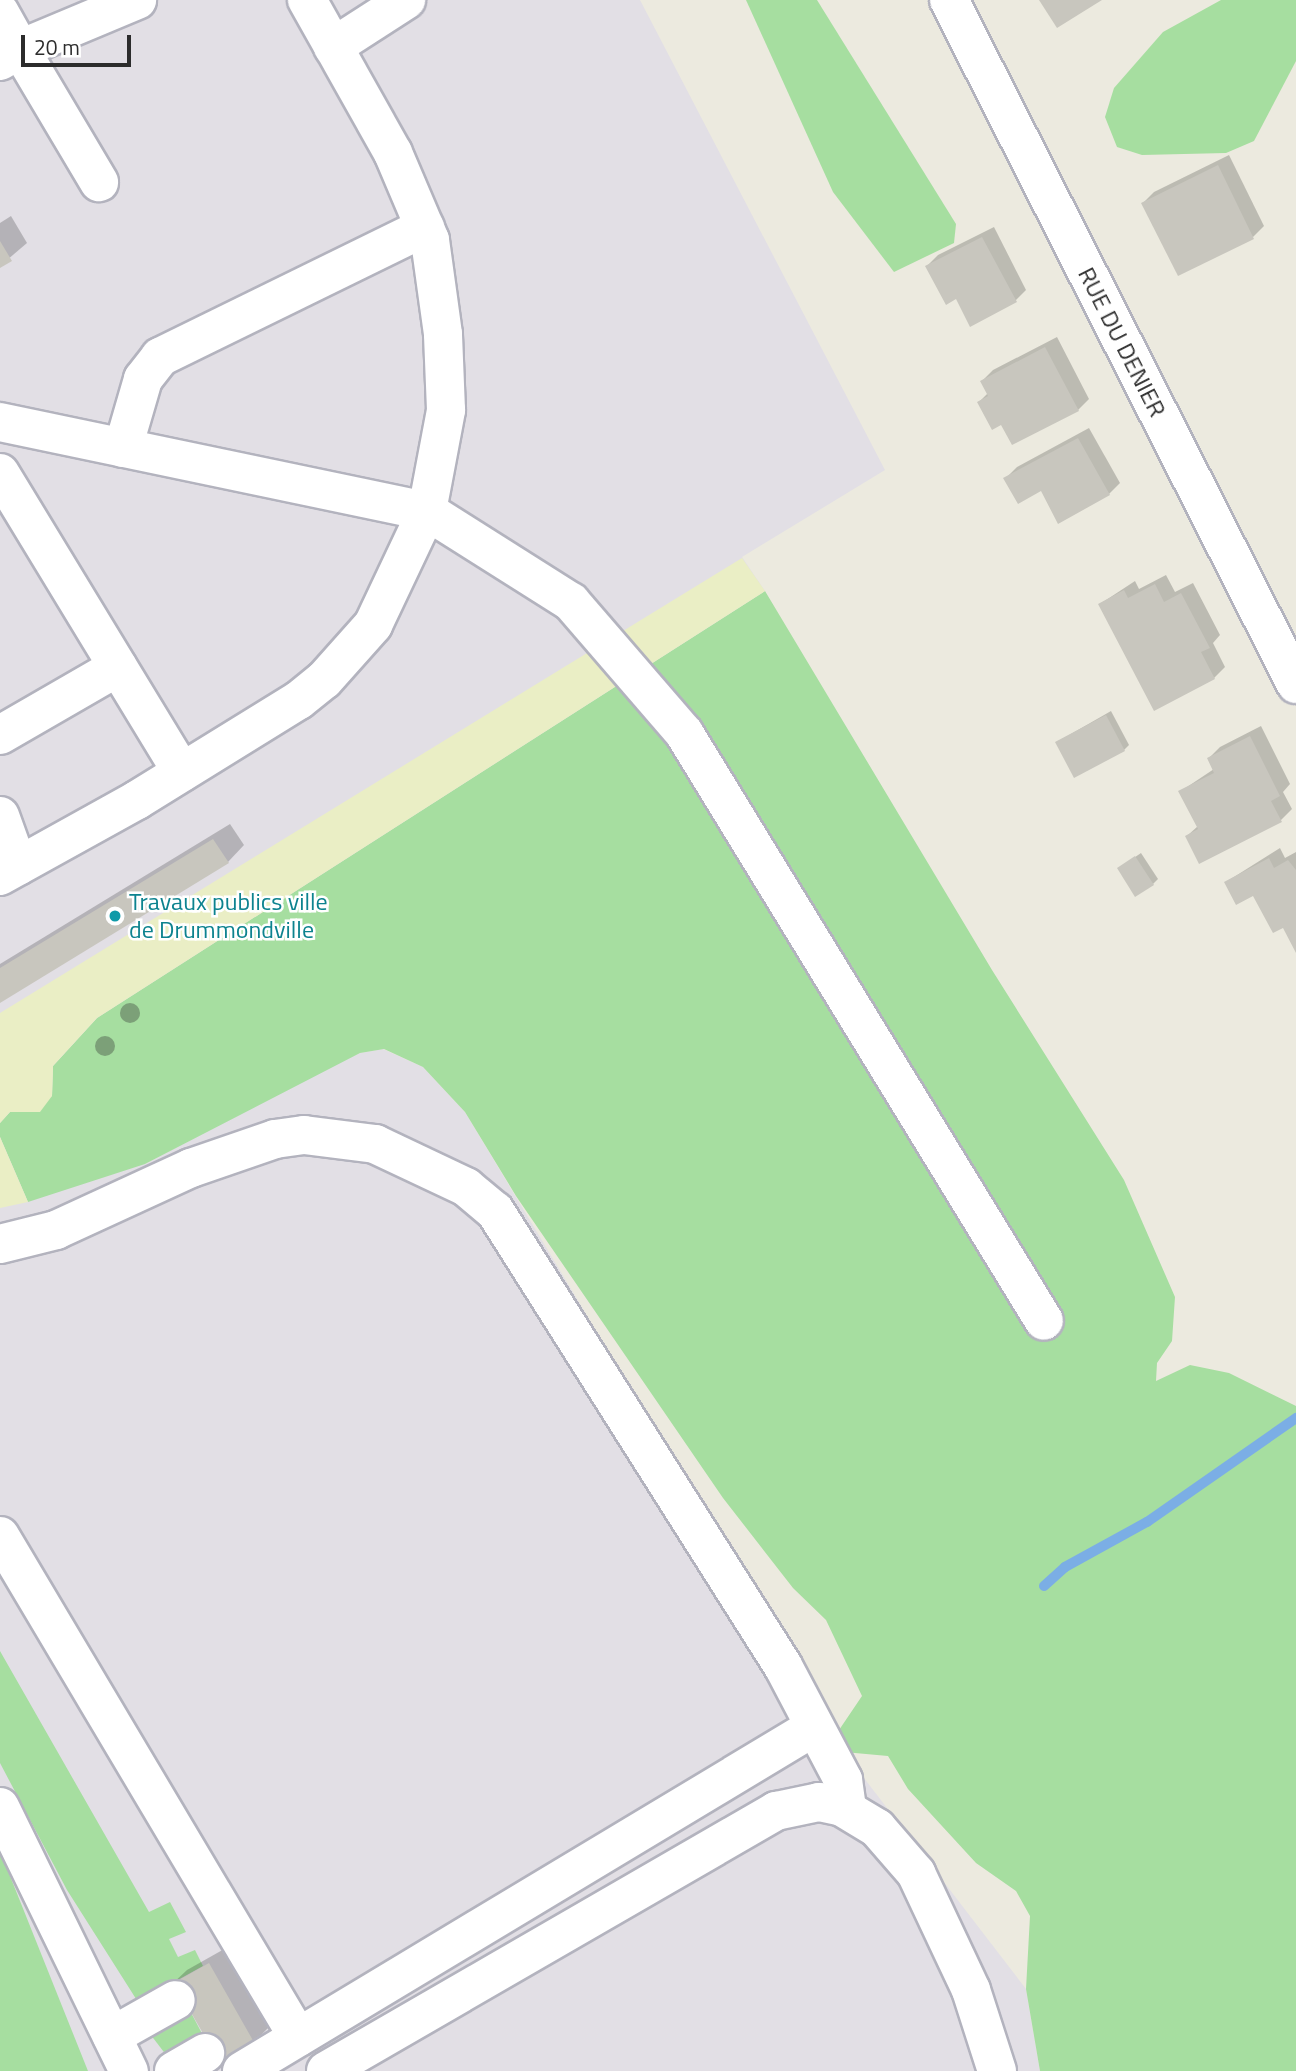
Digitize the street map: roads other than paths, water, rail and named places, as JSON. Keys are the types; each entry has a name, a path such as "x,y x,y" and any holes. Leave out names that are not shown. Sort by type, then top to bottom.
{"street":[{"path":"10,55 137,0"},
{"path":"0,816 9,871 182,772 299,700 349,656 395,586 427,511 446,410 438,289 425,227 393,153 307,0"},
{"path":"333,47 406,0"},
{"name":"RUE DU DENIER","path":"948,0 1296,684"},
{"path":"0,13 10,55 99,182"},
{"path":"123,448 139,388 160,357 425,227"},
{"path":"0,422 427,511 572,601 684,733 1044,1321"},
{"path":"0,473 182,772"},
{"path":"0,735 118,667"},
{"path":"0,1244 56,1230 191,1168 275,1139 304,1135 375,1144 467,1186 495,1211 783,1666 843,1780 847,1809"},
{"path":"0,1536 298,2037"},
{"path":"242,2071 814,1727"},
{"path":"326,2071 776,1811 803,1802 847,1809 877,1828 916,1872 971,1990 997,2071"},
{"path":"0,1807 129,2071"},
{"path":"112,2036 176,2000"}],"waterway":[{"path":"1044,1586 1065,1567 1147,1522 1296,1418"}],"place":[{"name":"Travaux publics ville de Drummondville","path":"115,916"}]}
